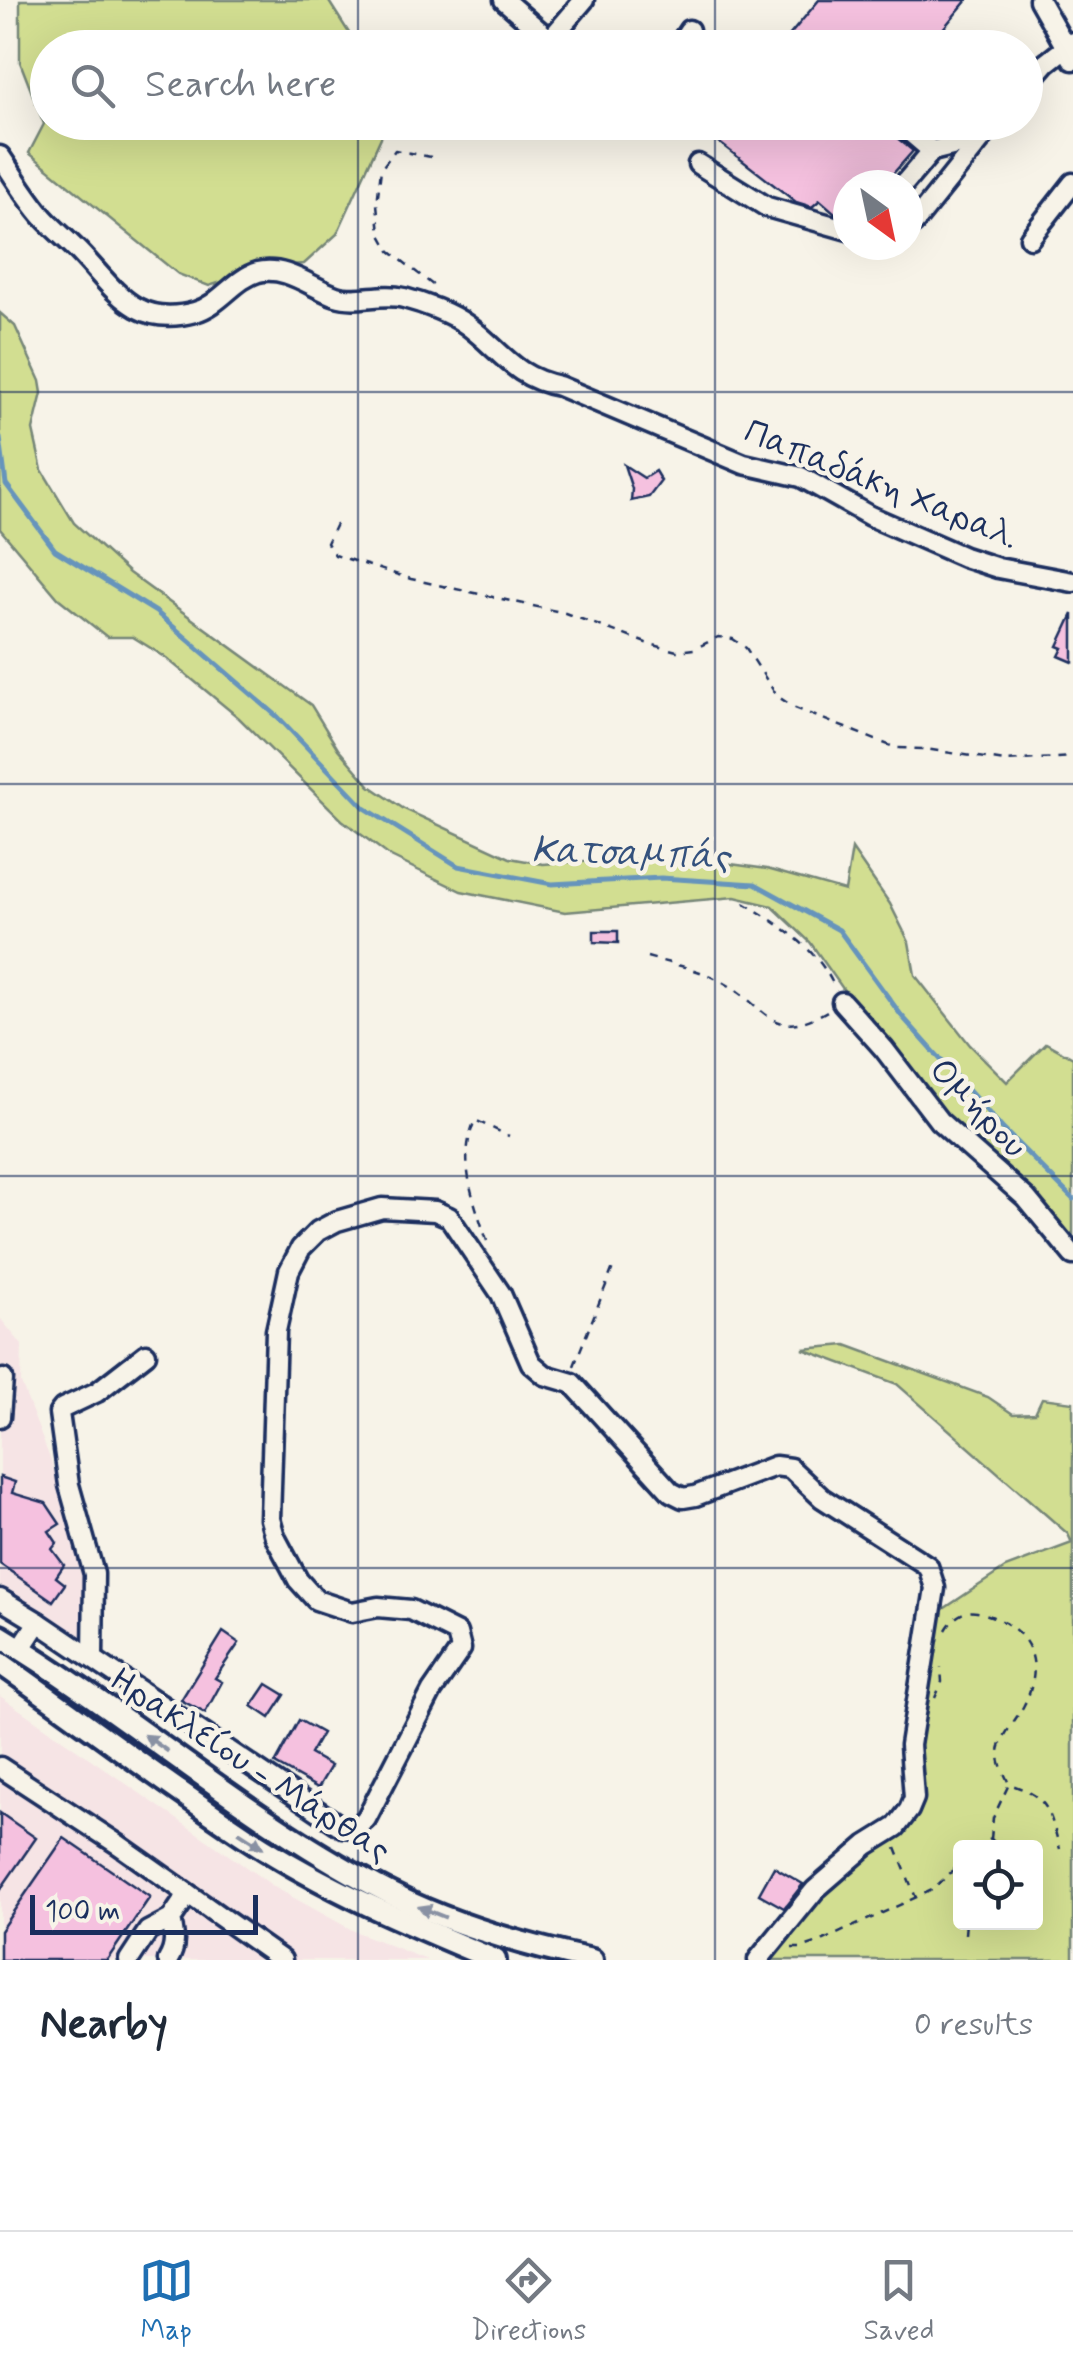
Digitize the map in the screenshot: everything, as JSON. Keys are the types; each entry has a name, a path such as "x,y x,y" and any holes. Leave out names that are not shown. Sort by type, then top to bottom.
{"main road":[{"name":"Ηρακλείου - Μάρθας","path":"0,1636 276,1826 376,1887 486,1932 592,1960"},
{"name":"Ηρακλείου - Μάρθας","path":"0,1663 250,1840 380,1910 495,1960"}],"street":[{"path":"504,0 535,30"},
{"path":"562,30 584,0"},
{"path":"1038,0 1070,50 1043,72"},
{"path":"923,140 932,151"},
{"path":"963,140 966,148"},
{"path":"923,210 975,140"},
{"path":"916,170 932,151 966,148"},
{"name":"Παπαδάκη Χαραλ.","path":"0,156 43,217 84,257 112,292 153,314 198,311 260,272 280,272 335,296 355,300 392,296 464,323 500,358 540,383 559,386 744,464 800,478 870,516 964,557 998,568 1073,582"},
{"path":"698,164 767,207 833,226"},
{"path":"1030,238 1073,183"},
{"name":"Ομήρου","path":"842,1002 884,1049 938,1121 1026,1198 1073,1254"},
{"path":"0,1599 342,1828 355,1828 366,1820 412,1726 461,1649 457,1633 410,1610 378,1606 352,1612 316,1600 282,1555 270,1519 276,1331 288,1271 301,1248 318,1231 382,1208 435,1211 450,1217 501,1294 531,1363 545,1375 568,1382 670,1492 683,1498 695,1496 776,1466 790,1468 822,1498 928,1566 935,1588 910,1746 914,1798 909,1810 896,1827 867,1845 815,1890 758,1960"},
{"path":"93,1658 94,1574 69,1485 59,1413 96,1392 146,1354"},
{"path":"0,1417 2,1379"},
{"path":"0,1583 30,1617"},
{"path":"20,1648 30,1617"},
{"path":"0,1768 282,1960"},
{"path":"128,1960 148,1931 172,1919 188,1894"},
{"path":"168,1960 174,1952 172,1919"}],"path":[{"path":"431,157 395,150 382,169 378,218 390,252 446,296"},
{"path":"336,524 327,543 335,555 411,579 565,613 646,643 677,650 694,649 718,637 733,640 746,648 776,696 795,708 896,748 1005,761 1073,757"},
{"path":"647,956 725,983 744,1000 784,1024 803,1024 842,1002 822,966 799,942 744,904"},
{"path":"491,1252 466,1174 470,1133 475,1120 510,1136"},
{"path":"568,1382 614,1265"},
{"path":"945,1631 952,1619 967,1611 1008,1624 1023,1634 1030,1648 1034,1685 1000,1747 999,1762 1009,1784 1040,1798 1049,1808 1060,1849"},
{"path":"934,1701 942,1682 940,1658"},
{"path":"991,1839 993,1818 1009,1784"},
{"path":"896,1847 916,1898"},
{"path":"773,1938 786,1948 801,1948 932,1890 953,1870"},
{"path":"965,1930 965,1934"}],"shaded area":[{"path":"0,1318 22,1345 21,1383 51,1461 85,1574 88,1638 70,1640 0,1586"},
{"path":"0,1696 276,1888 354,1931 427,1960 0,1960"}],"green space":[{"path":"20,0 328,0 347,30 30,30 30,88 20,62"},
{"path":"36,140 380,140 337,234 304,264 248,268 209,286 178,274 29,153"},
{"path":"0,313 15,326 40,381 42,393 33,430 42,470 74,523 129,573 311,705 338,749 370,786 404,809 510,858 543,864 615,859 709,861 767,869 845,891 852,849 890,904 909,942 915,975 970,1045 1007,1082 1046,1043 1073,1058 1073,1245 949,1119 853,1003 810,942 772,906 735,897 565,912 461,891 391,857 342,820 239,718 165,657 133,637 107,637 58,598 0,529"},
{"path":"846,1345 988,1397 1013,1414 1035,1413 1042,1398 1073,1402 1073,1960 766,1960 821,1893 907,1825 939,1612 1005,1568 1072,1543 1068,1534 897,1384 803,1349"}],"building":[{"path":"819,0 967,0 942,30 794,30"},
{"path":"716,140 900,140 913,151 896,170 833,170 833,211 820,200 812,207 796,202"},
{"path":"624,465 644,478 655,471 661,481 649,497 631,501 632,489"},
{"path":"1073,614 1073,662 1059,656 1063,648 1058,646"},
{"path":"594,931 618,931 618,943 594,942"},
{"path":"0,1477 15,1482 12,1493 46,1503 60,1524 49,1531 57,1543 52,1549 64,1565 56,1577 65,1584 53,1601 0,1564"},
{"path":"223,1632 239,1643 215,1678 222,1682 205,1713 181,1700"},
{"path":"267,1684 285,1695 270,1718 252,1706"},
{"path":"299,1720 322,1733 310,1754 331,1766 318,1788 275,1764"},
{"path":"0,1813 36,1838 0,1890"},
{"path":"64,1838 150,1897 107,1960 0,1960 0,1931"},
{"path":"774,1867 803,1884 784,1908 759,1894"}],"waterway":[{"name":"Κατσαμπάς","path":"0,438 6,484 55,550 156,612 278,717 365,808 458,866 552,884 661,878 755,884 839,930 901,1015 1002,1128 1073,1199"}]}
